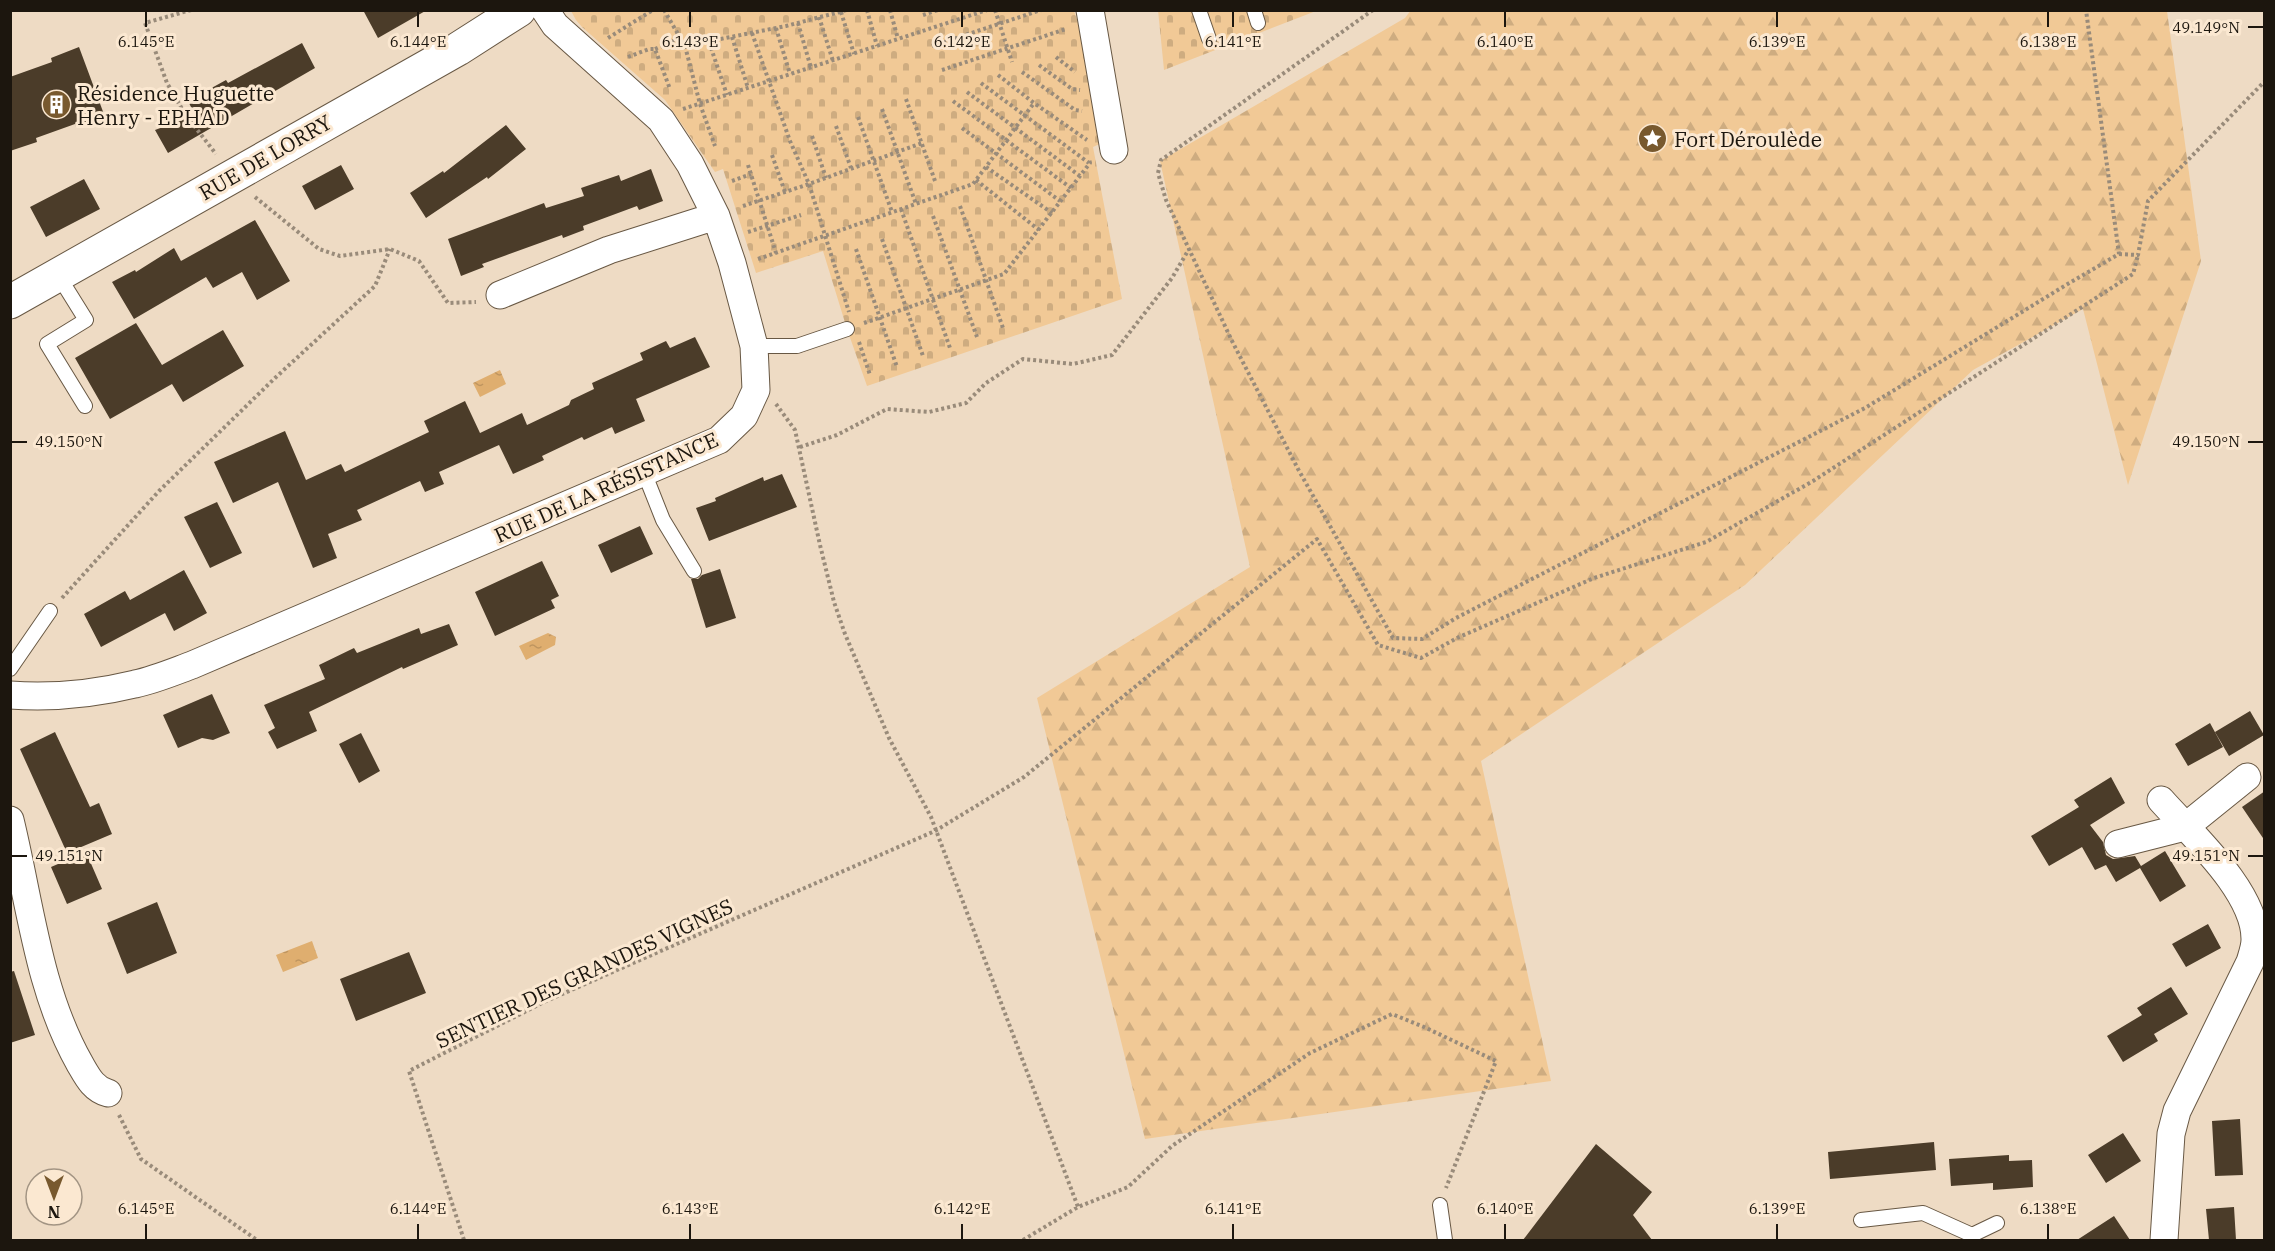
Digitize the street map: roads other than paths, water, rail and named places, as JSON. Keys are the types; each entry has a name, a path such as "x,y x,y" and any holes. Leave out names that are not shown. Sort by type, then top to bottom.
{"street":[{"name":"RUE DE LORRY","path":"10,303 458,49 519,10"},
{"name":"RUE DE LA RÉSISTANCE","path":"10,695 40,697 86,693 136,684 192,665 719,440 744,416 756,390 754,346 732,263 716,216 690,164 661,120 555,25 545,10"},
{"path":"1090,10 1103,142"},
{"path":"500,295 609,250 716,216"},
{"path":"2118,844 2185,826 2247,777"},
{"path":"2161,800 2238,887 2249,911 2255,939 2250,962 2177,1111 2171,1134 2164,1240"},
{"path":"10,820 43,973 58,1022 90,1081 101,1092 108,1093"}],"lane":[{"path":"1199,10 1209,39"},
{"path":"58,275 86,320 47,344 86,406"},
{"path":"754,346 797,346 850,328"},
{"path":"644,472 663,520 694,571"},
{"path":"10,669 50,611"},
{"path":"1440,1205 1444,1240"},
{"path":"1861,1221 1923,1214 1972,1238 1997,1223"}],"water":[{"path":"500,370 506,384 480,397 473,383"},
{"path":"548,633 556,637 555,645 526,660 519,646"},
{"path":"312,941 318,958 283,972 276,955"}],"place":[{"name":"Résidence Huguette Henry - EPHAD","path":"56,105"},
{"name":"Fort Déroulède","path":"1653,139"}]}
